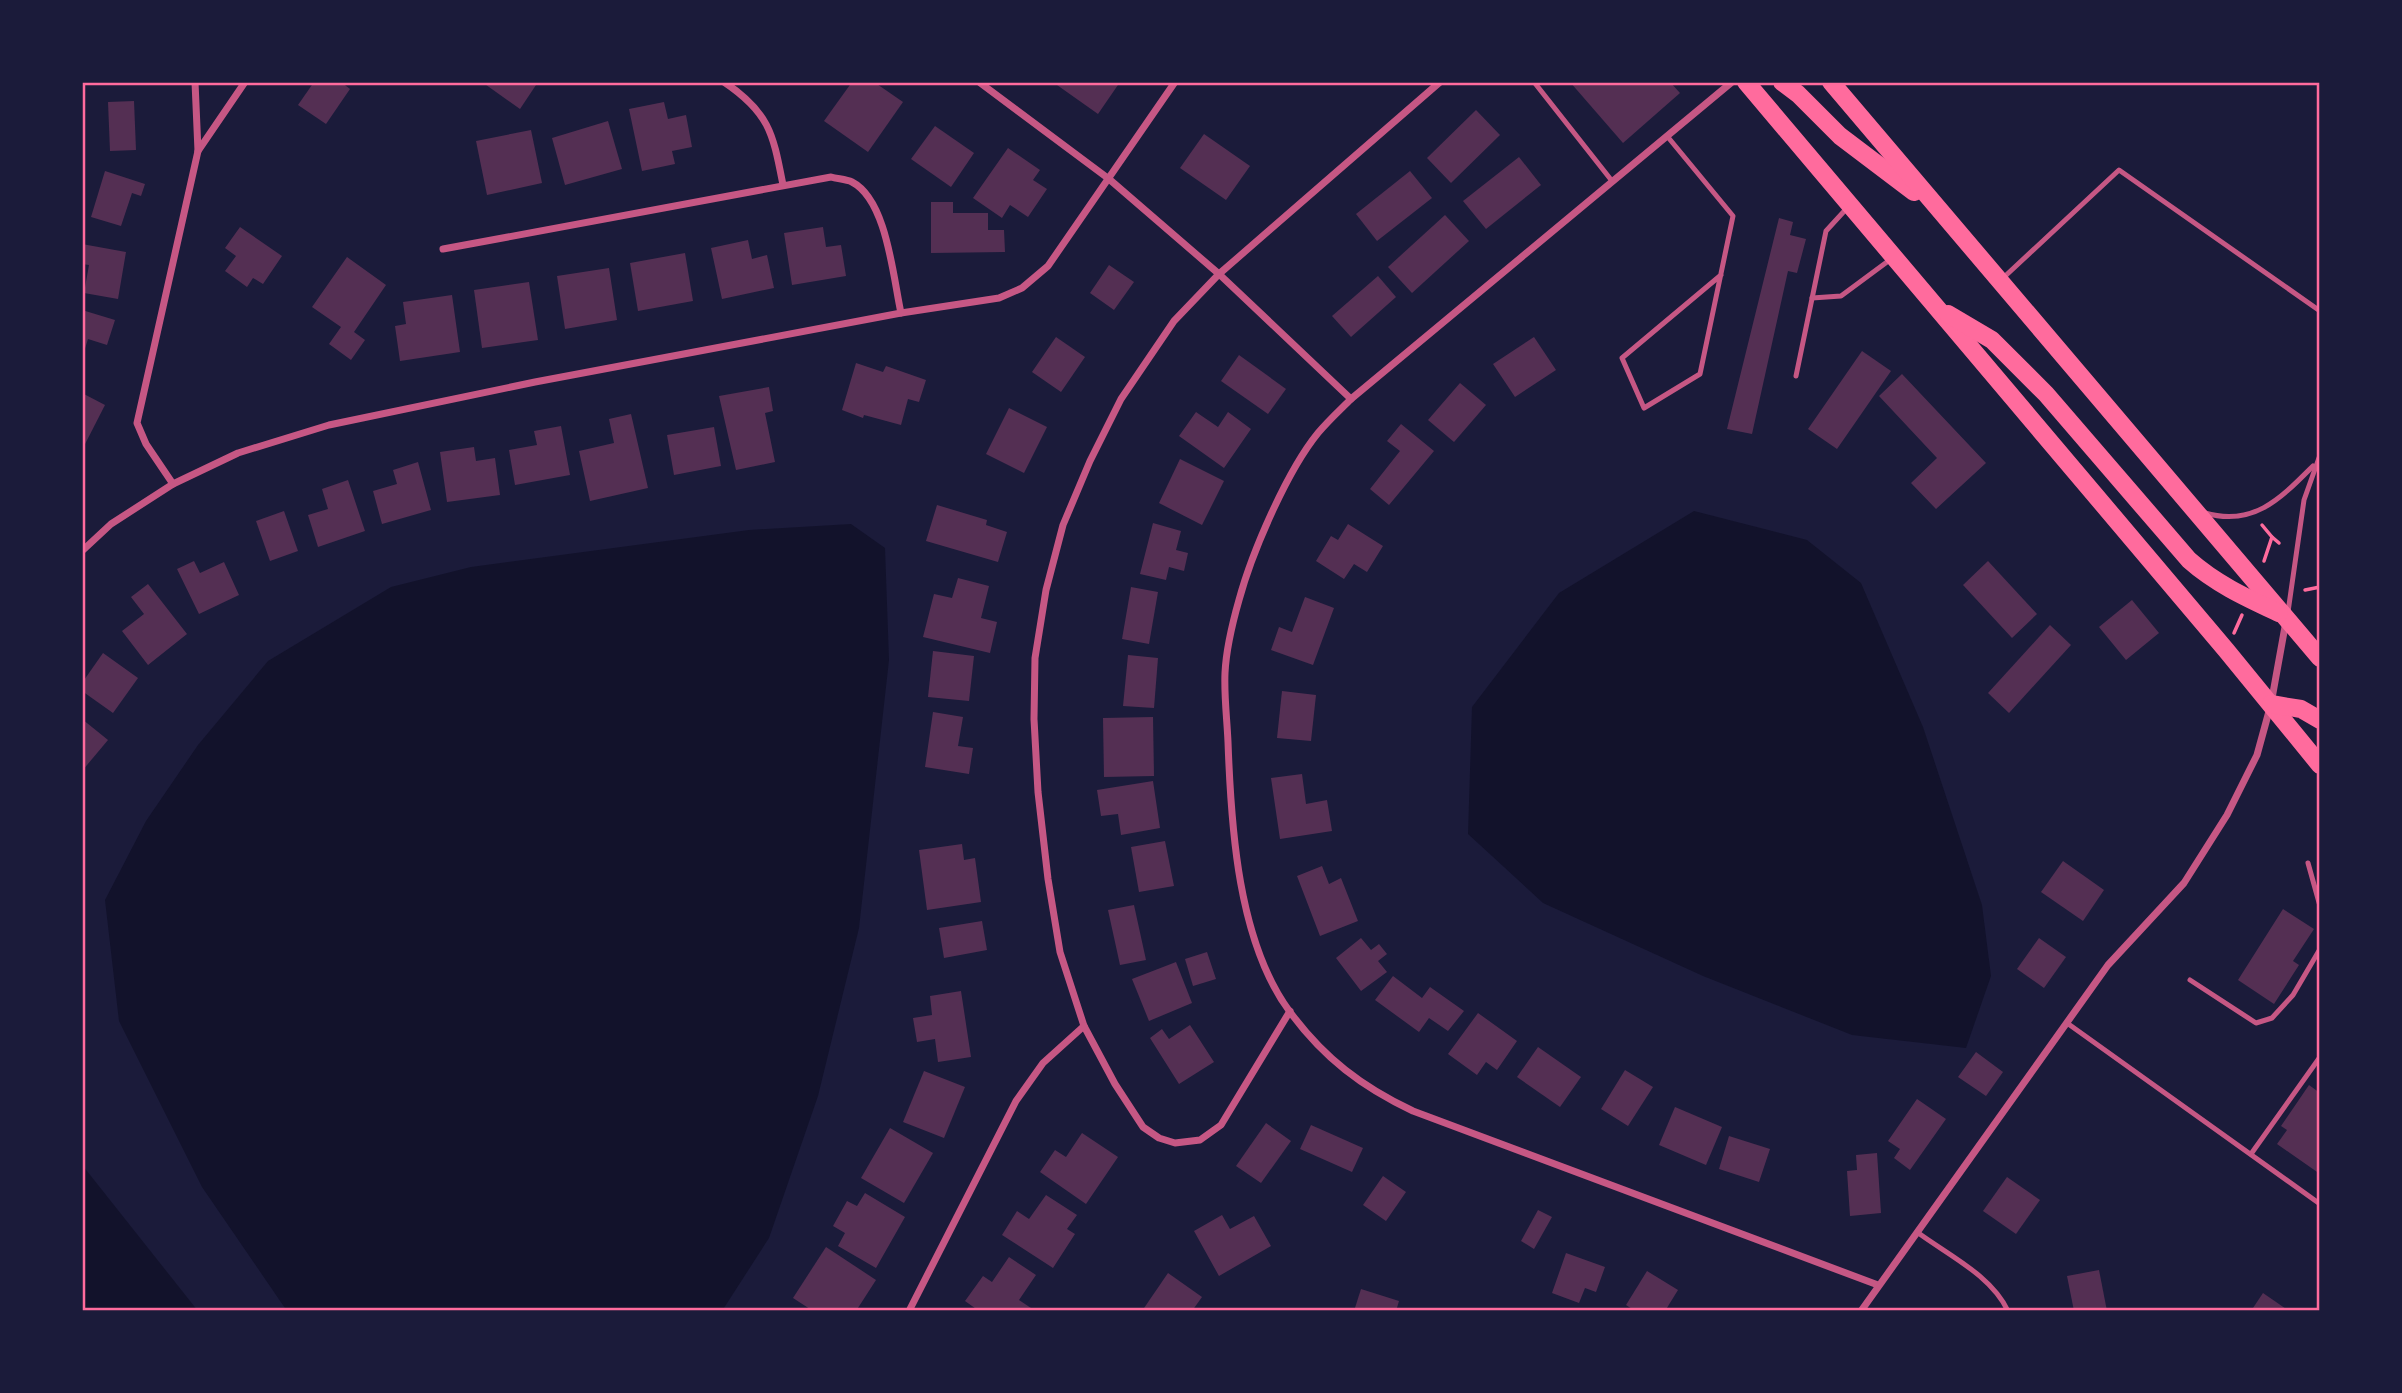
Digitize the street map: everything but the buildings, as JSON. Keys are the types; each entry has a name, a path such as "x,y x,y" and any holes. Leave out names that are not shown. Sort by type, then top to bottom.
{"main road":[{"path":"1746,82 2320,765"},
{"path":"1782,82 1798,94 1840,136 1939,211"},
{"path":"1831,82 2320,658"},
{"path":"1936,307 1992,340 2046,394 2203,573 2232,591 2287,617"},
{"path":"2271,704 2301,709 2320,720"}],"street":[{"path":"173,484 146,444 137,423 198,151 195,82"},
{"path":"198,151 246,82"},
{"path":"724,82 744,96 762,116 774,138 783,185"},
{"path":"979,82 1109,178 1219,274 1351,398"},
{"path":"82,551 111,524 173,484 238,453 330,425 535,382 901,313 999,299 1022,288 1048,266 1175,82"},
{"path":"1290,1011 1221,1125 1200,1140 1175,1143 1159,1138 1143,1127 1115,1084 1084,1026 1060,952 1038,792 1034,719 1035,658 1046,590 1063,525 1090,461 1121,399 1174,321 1219,274 1440,82"},
{"path":"1732,82 1351,398 1318,433 1288,480 1239,600 1225,671 1234,844 1247,909 1262,962 1290,1011 1338,1066 1377,1094 1413,1111 1878,1285"},
{"path":"443,249 831,177 852,181 870,197 880,216 901,313"},
{"path":"1861,1311 2108,965 2184,883 2227,815 2257,755 2271,704 2287,617"},
{"path":"909,1311 1016,1101 1043,1063 1084,1026"}],"lane":[{"path":"1534,82 1612,181"},
{"path":"1667,136 1733,216 1721,275 1700,374 1644,408 1622,358 1721,275"},
{"path":"2000,282 2119,170 2320,311"},
{"path":"1796,376 1826,230 1850,205"},
{"path":"1812,298 1841,296 1894,257"},
{"path":"2287,617 2304,500 2320,455"},
{"path":"2193,509 2222,518 2256,512 2280,499 2315,464"},
{"path":"2308,863 2320,906"},
{"path":"2190,980 2256,1023 2272,1018 2293,995 2320,950"},
{"path":"2067,1023 2320,1204"},
{"path":"2251,1154 2320,1057"},
{"path":"1917,1232 1982,1278 1997,1292 2008,1311"}],"path":[{"path":"2262,524 2279,543"},
{"path":"2264,561 2272,537"},
{"path":"2233,635 2247,605"}],"shaded area":[{"path":"1694,511 1807,540 1861,583 1923,727 1982,905 1991,976 1966,1048 1852,1035 1703,976 1543,903 1468,834 1472,707 1559,593"},
{"path":"851,524 885,548 889,660 859,928 818,1096 769,1238 722,1311 287,1311 202,1187 119,1021 105,900 146,821 198,745 268,661 391,587 471,567 749,530"},
{"path":"83,1166 198,1311 82,1311"}]}
